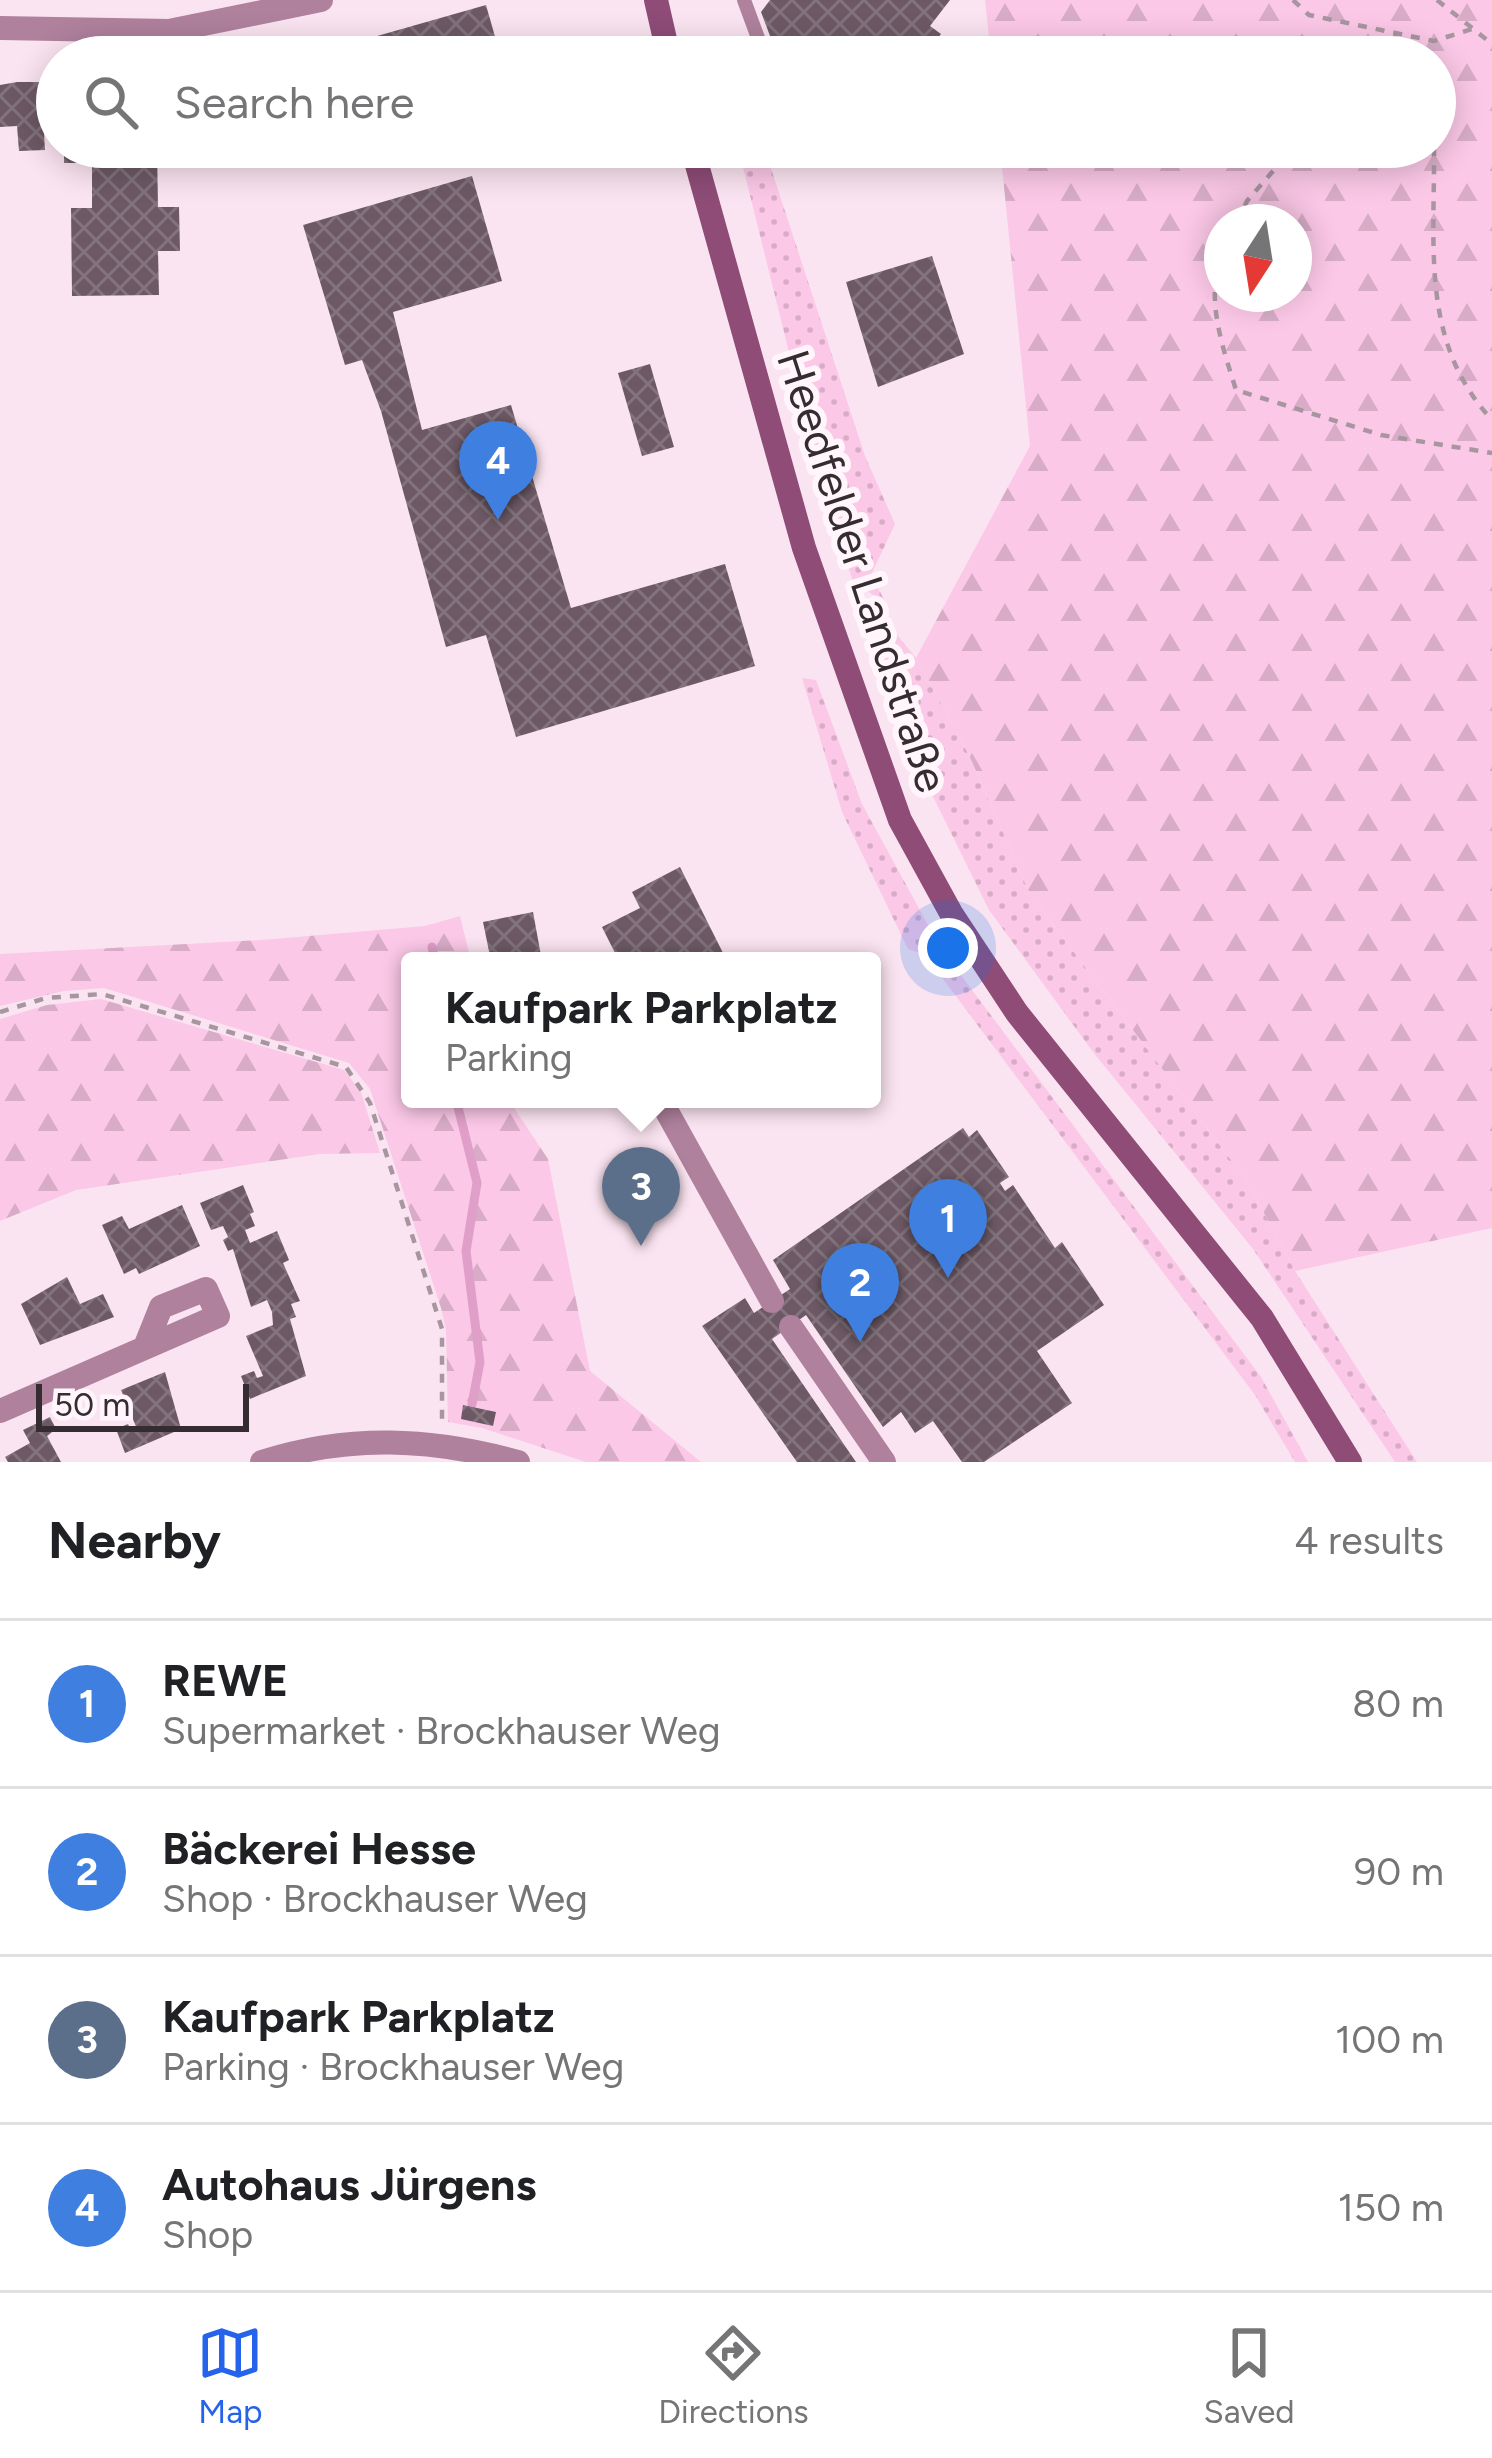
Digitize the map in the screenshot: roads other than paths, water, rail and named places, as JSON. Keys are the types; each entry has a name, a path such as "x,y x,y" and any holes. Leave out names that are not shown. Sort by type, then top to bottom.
{"main road":[{"path":"656,0 664,36"},
{"name":"Heedfelder Landstraße","path":"698,168 804,548 900,820 951,914 1017,1013 1262,1318 1350,1462"}],"street":[{"path":"0,28 169,32 321,0"},
{"path":"665,1108 772,1300"},
{"path":"790,1327 884,1462"},
{"path":"0,1411 145,1347"},
{"path":"262,1462 346,1441 440,1444 518,1462"}],"lane":[{"path":"744,0 758,36"}],"waterway":[{"path":"432,947 433,952"},
{"path":"458,1108 477,1183 466,1251 480,1362 472,1404"}],"place":[{"name":"Autohaus Jürgens","path":"498,520"},
{"name":"Kaufpark Parkplatz","path":"641,1246"},
{"name":"REWE","path":"948,1278"},
{"name":"Bäckerei Hesse","path":"860,1342"}]}
